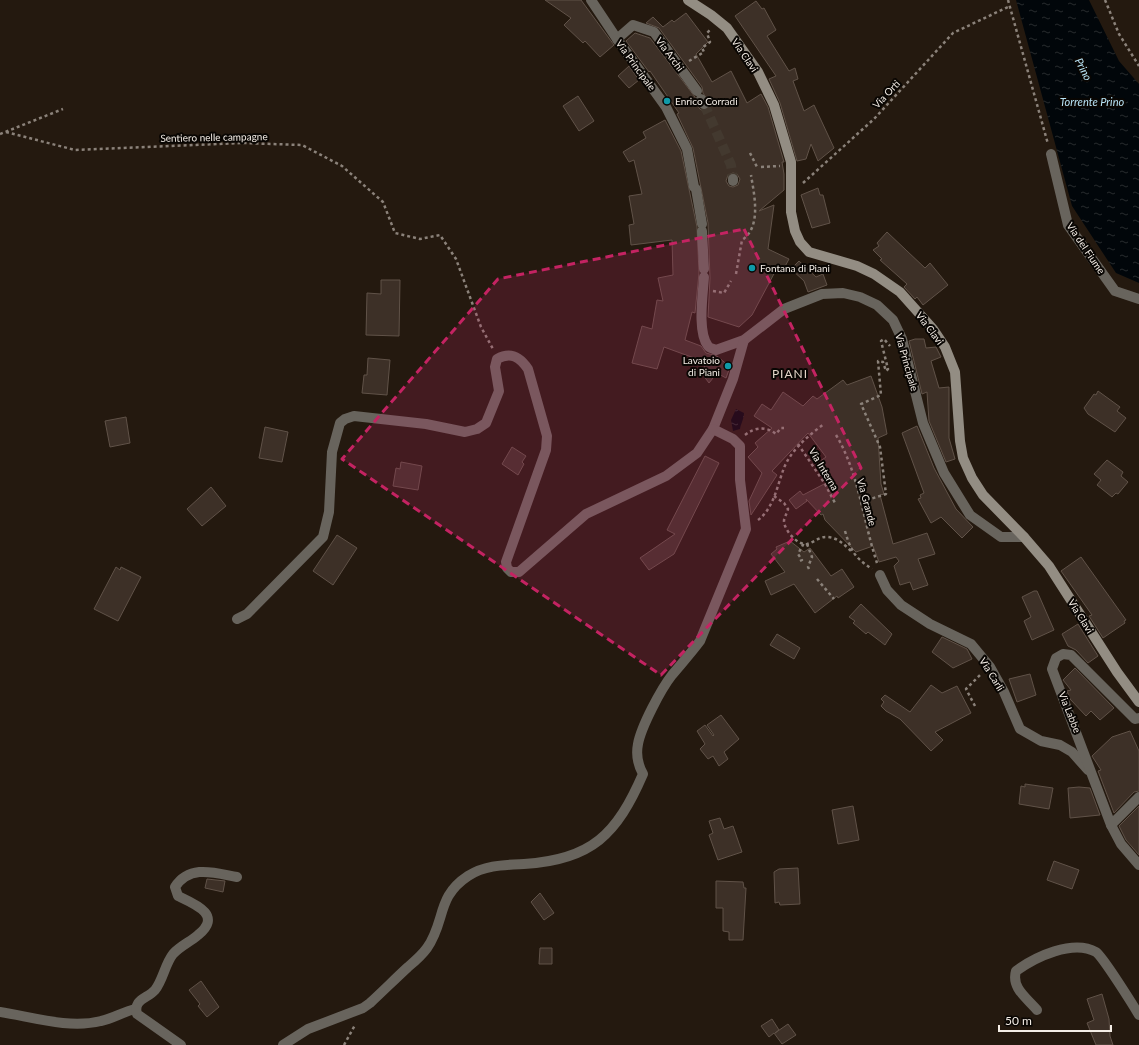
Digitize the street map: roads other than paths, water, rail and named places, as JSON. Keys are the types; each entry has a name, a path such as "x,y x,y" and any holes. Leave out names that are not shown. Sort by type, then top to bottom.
{"main road":[{"name":"Via Clavi","path":"688,0 719,21 758,72 774,105 791,167 792,212 795,232 800,242 809,252 857,266 874,274 900,292 922,315 944,347 955,372 960,441 963,458 983,495 1024,537 1049,566 1117,672 1139,702"}],"street":[{"name":"Via Principale","path":"591,0 616,39 666,107 687,149 694,187 696,189 702,227 704,273 701,319 704,337 708,346 716,350 744,340 784,309 822,294 842,293 860,297 877,305 893,320 902,339 923,423 944,473 970,515 1001,537 1024,537"},
{"name":"Via Archi","path":"616,39 633,25 654,32 701,98"},
{"name":"Via del Fiume","path":"1050,154 1068,225 1115,291 1139,299"},
{"path":"237,619 246,614 323,537 329,512 332,452 340,423 354,416 426,424 465,432 478,429 486,423 500,391 495,367 497,358 504,355 514,355 522,361 528,369 547,436 546,450 506,562 507,568 511,572 519,572 586,514 666,476 697,453 713,429 733,379 744,340"},
{"path":"283,1045 308,1029 363,1008 426,950 434,938 448,894 468,876 483,868 499,865 554,862 569,858 604,837 612,830 643,774 637,759 638,744 643,730 655,704 672,676 700,641 746,529 740,480 740,446 733,439 713,429"},
{"name":"Via Carli","path":"880,575 887,590 901,605 930,624 971,644 990,667 1004,692 1013,716 1020,729 1041,741 1060,745 1072,752 1095,778"},
{"name":"Via Labbe","path":"1139,718 1135,719 1070,655 1063,654 1056,658 1052,669 1095,778 1111,825 1121,844 1139,865"},
{"path":"1111,825 1139,797"},
{"path":"181,1045 137,1014 136,1008 137,1003 155,990 174,954 199,934 205,926 208,918 206,912 201,907 178,896 175,887 182,877 200,872 238,877"},
{"path":"1037,1010 1015,985 1014,977 1016,971 1036,958 1070,948 1082,947 1098,953 1139,1015"},
{"path":"0,1012 58,1022 83,1023 102,1021 121,1012 136,1008"}],"water":[{"name":"Torrente Prino","path":"1016,0 1089,0 1119,61 1139,84 1139,283 1116,273 1072,206"},
{"path":"736,409 744,413 744,415 740,429 733,431 731,420"}],"tunnel":[{"path":"704,104 731,165 733,179"}],"place":[{"name":"Enrico Corradi","path":"667,101"},
{"name":"Fontana di Piani","path":"752,268"},
{"name":"Lavatoio di Piani","path":"728,366"}],"district":[{"name":"PIANI","path":"790,373"}],"water label":[{"name":"Prino","path":"1084,69"}]}
